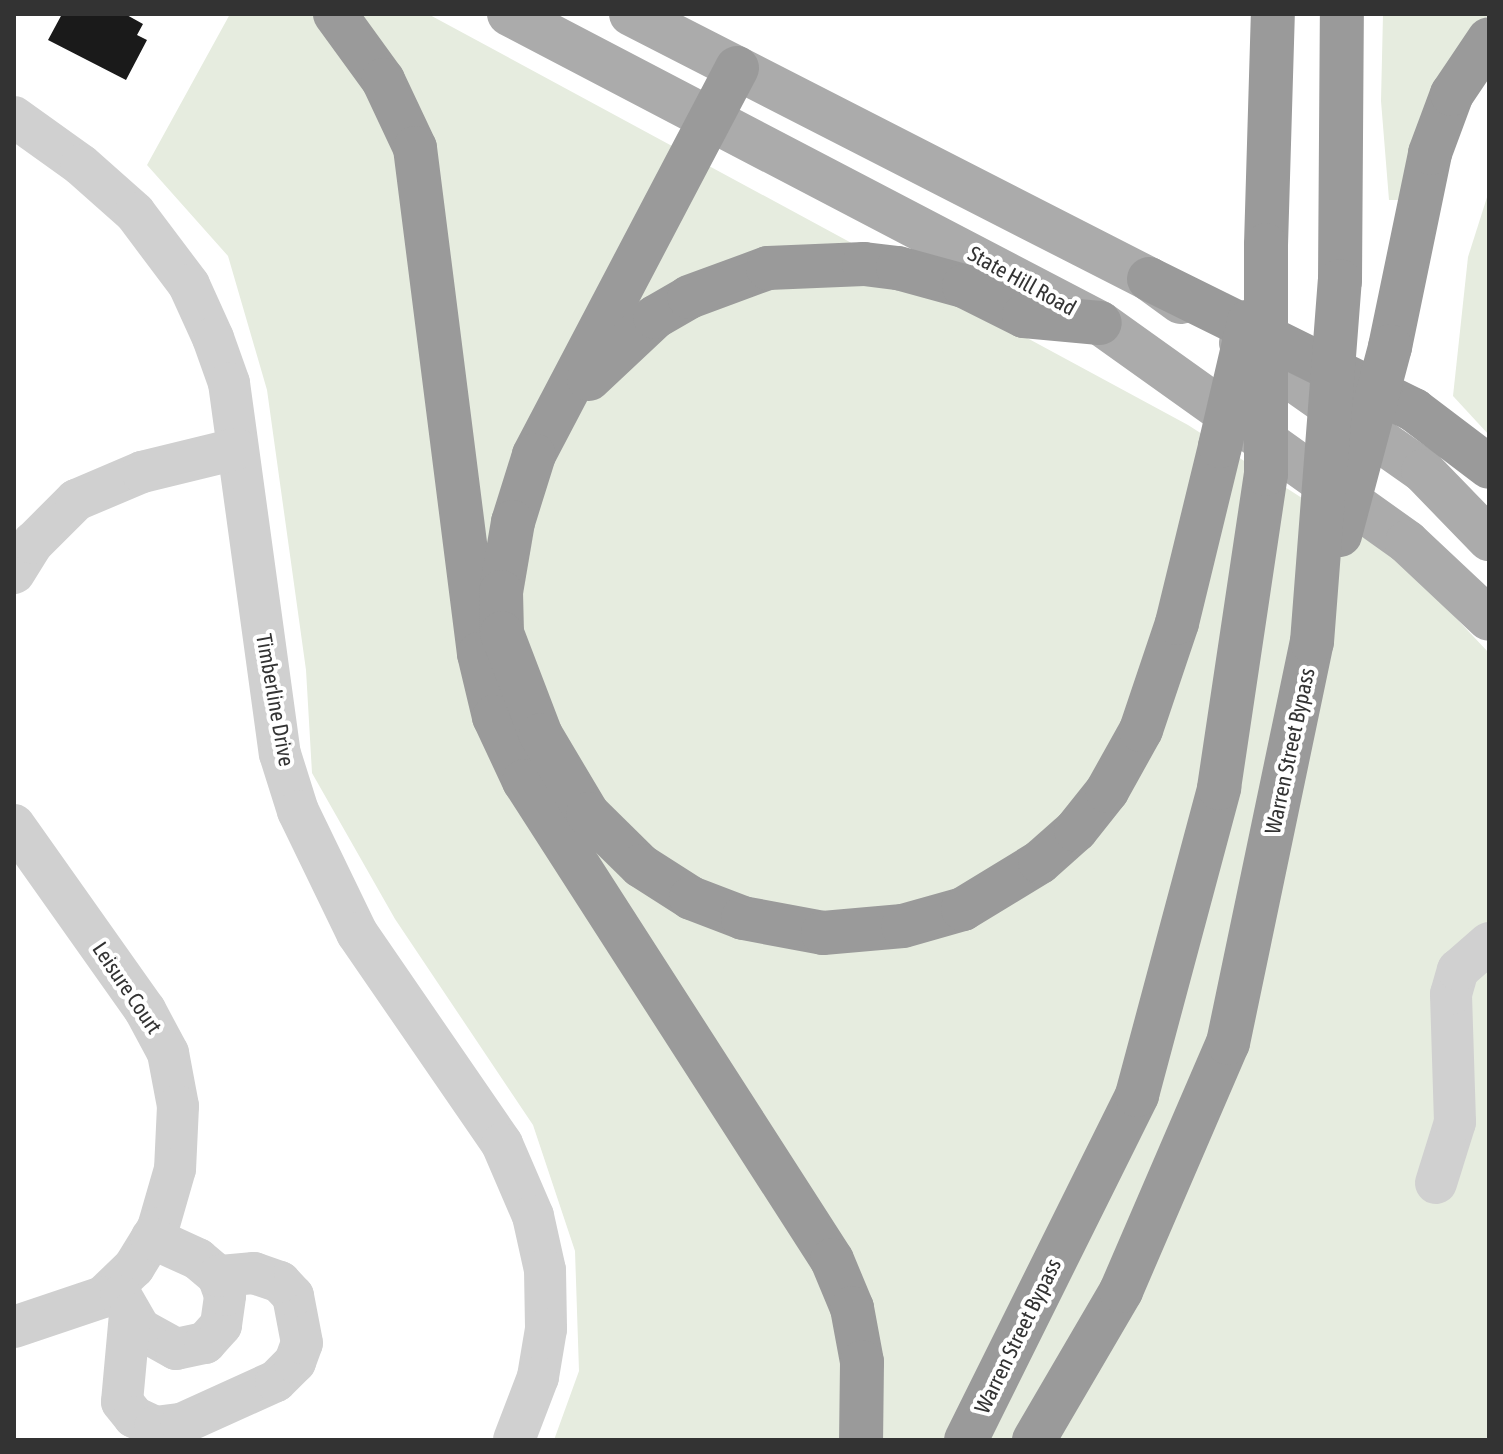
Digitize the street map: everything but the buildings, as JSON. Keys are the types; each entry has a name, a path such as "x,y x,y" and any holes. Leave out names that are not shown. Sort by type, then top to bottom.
{"highway":[{"path":"335,14 383,80 415,148 470,586 494,717 524,781 832,1260 852,1308 862,1362 861,1440"},
{"name":"Warren Street Bypass","path":"966,1440 1137,1095 1219,788 1266,474 1266,245 1273,14"},
{"name":"Warren Street Bypass","path":"1034,1440 1121,1291 1228,1043 1312,642 1340,281 1342,14"},
{"path":"1312,642 1390,347 1430,153 1452,94 1489,39"},
{"path":"470,586 516,430 724,61"},
{"path":"698,110 521,489 501,592 502,633 514,672 558,767 613,842 665,883 743,918 823,933 903,926 963,909 1022,874 1076,830 1126,759 1156,695 1220,446 1266,245"},
{"path":"555,415 627,339 655,317 689,297 768,268 848,264 898,268 964,286 1024,316 1100,323"},
{"path":"1149,279 1414,410 1489,467"}],"main road":[{"name":"State Hill Road","path":"509,14 698,110 1100,323 1407,542 1489,619"},
{"path":"631,14 1149,279 1423,471 1489,539"}],"street":[{"name":"Timberline Drive","path":"14,117 112,191 155,237 189,285 229,383 280,754 298,811 357,933 502,1144 533,1216 545,1270 546,1329 538,1377 514,1440"},
{"path":"14,573 33,543 76,500 142,472 236,449"},
{"name":"Leisure Court","path":"14,825 145,1010 168,1053 178,1106 175,1169 152,1238 122,1300 103,1297 14,1327"},
{"path":"1436,1183 1455,1122 1451,994 1458,970 1489,943"},
{"path":"122,1300 158,1343 176,1349 197,1347 212,1339 221,1325 225,1295 218,1276 198,1259 152,1238"},
{"path":"122,1300 122,1402 134,1417 155,1427 181,1424 276,1381 295,1362 302,1343 293,1296 280,1282 254,1273 218,1276"}],"shaded area":[{"path":"230,14 428,14 1188,425 1405,564 1489,653 1489,1440 554,1440 579,1371 575,1251 533,1125 395,919 312,773 306,670 267,390 228,256 147,165"},
{"path":"1383,14 1489,14 1466,43 1403,200 1389,200 1381,101"},
{"path":"1489,191 1489,435 1453,396 1468,257"}]}
